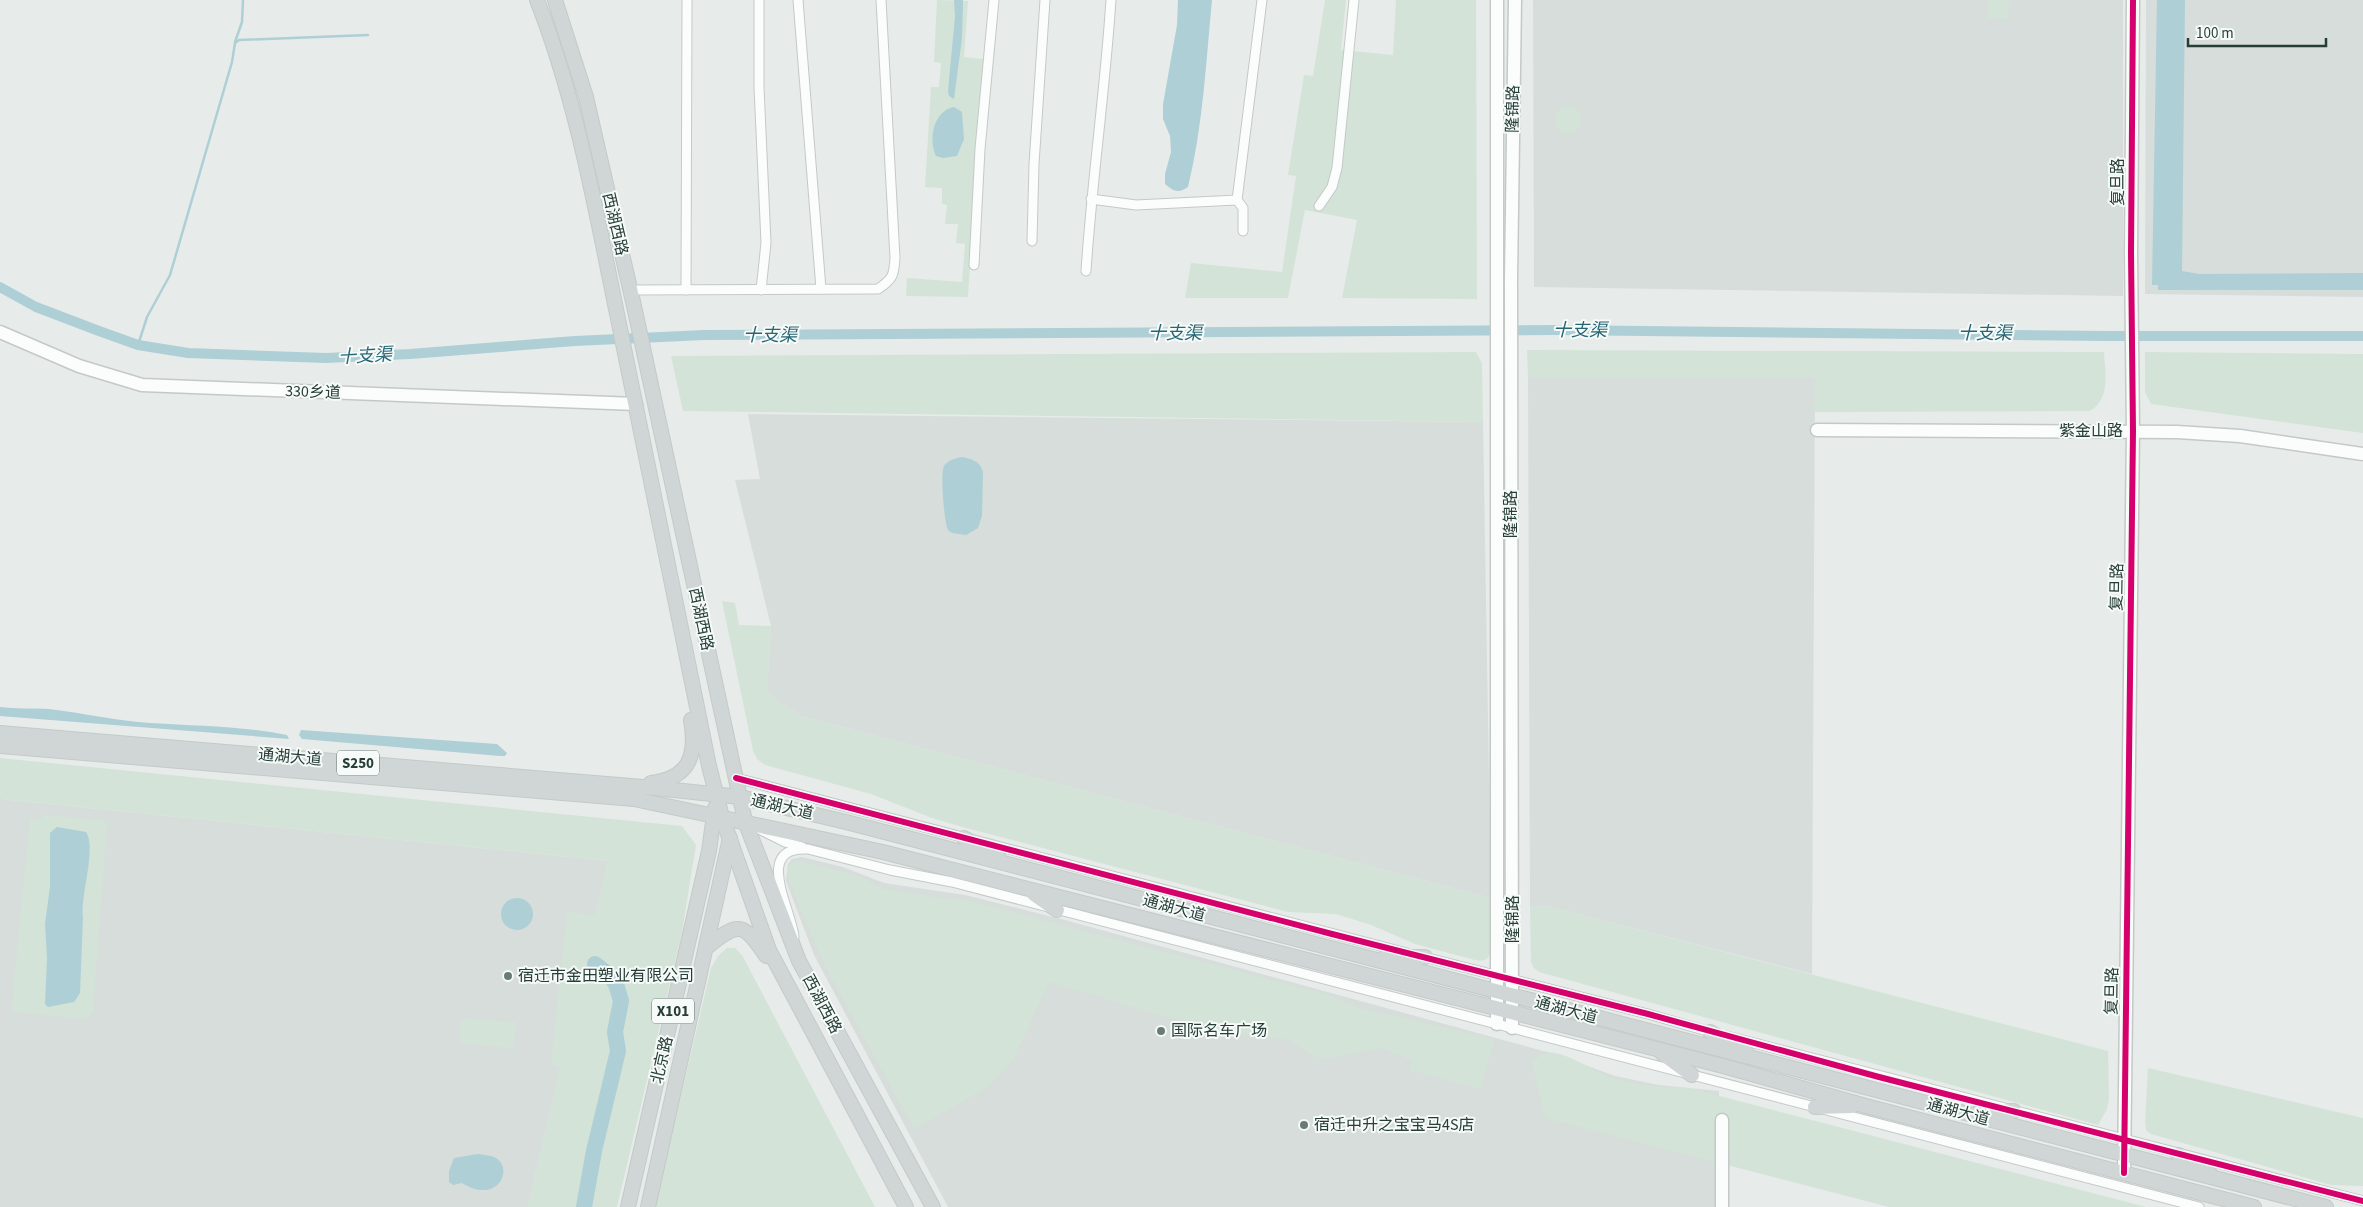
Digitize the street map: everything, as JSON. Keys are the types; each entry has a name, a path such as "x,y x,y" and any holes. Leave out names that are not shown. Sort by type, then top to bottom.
{"main road":[{"name":"西湖西路","path":"537,0 564,81 580,140 716,794 718,816 730,838 769,950 906,1207"},
{"name":"西湖西路","path":"555,0 586,97 634,306 746,822 796,955 933,1207"},
{"path":"632,786 668,781 675,777 689,761 693,748 694,735 675,633 674,598"},
{"name":"通湖大道","path":"0,733 632,786 740,797 846,822 2326,1207"},
{"name":"通湖大道","path":"0,746 634,799 718,816 883,852 1025,888 1657,1049 1866,1106 2254,1207"},
{"name":"北京路","path":"628,1207 718,816"},
{"path":"730,838 746,822"},
{"name":"北京路","path":"648,1207 730,838"},
{"path":"964,838 1015,867"},
{"path":"1025,888 1057,910"},
{"path":"706,948 721,935 743,929 748,931 783,977"},
{"path":"1364,957 1425,957"},
{"path":"1710,1032 1762,1061"},
{"path":"1657,1049 1692,1075"},
{"path":"1815,1107 1866,1106"},
{"path":"1961,1113 2014,1111"},
{"path":"2178,1154 2218,1180"},
{"path":"2179,1188 2213,1207"}],"street":[{"path":"686,290 687,0"},
{"path":"759,0 759,87 766,243 761,290"},
{"path":"798,0 821,289"},
{"path":"630,290 878,289 889,282 894,273 880,0"},
{"path":"974,265 980,149 994,0"},
{"path":"1032,241 1034,164 1045,0"},
{"path":"1086,271 1091,199 1106,71 1111,0"},
{"path":"1243,231 1243,208 1236,200 1262,0"},
{"path":"1319,206 1332,186 1337,168 1354,0"},
{"name":"隆锦路","path":"1497,0 1505,279 1497,1024"},
{"name":"隆锦路","path":"1505,279 1515,0"},
{"name":"复旦路","path":"2124,1173 2133,431 2133,0"},
{"path":"1091,199 1136,206 1236,200"},
{"name":"330乡道","path":"0,332 79,366 142,385 636,404"},
{"name":"隆锦路","path":"1505,375 1513,980 1512,1028"},
{"name":"紫金山路","path":"1817,430 2133,431 2240,436 2363,454"},
{"path":"736,778 2363,1201"},
{"path":"746,822 785,842 1057,910 2199,1207"},
{"path":"796,955 793,925 778,878 778,868 785,853 799,848 808,848"},
{"path":"1722,1207 1726,1120 1728,1207"}],"shaded area":[{"path":"1533,0 2123,0 2123,296 1534,287"},
{"path":"2146,0 2363,0 2363,297 2145,294"},
{"path":"1528,378 1815,378 1812,974 1547,906 1530,907"},
{"path":"748,414 1483,422 1491,898 801,716 776,700 767,689 771,626 735,480 760,479"},
{"path":"0,799 608,861 528,1207 0,1207"},
{"name":"国际名车广场","path":"802,857 843,867 884,883 965,895 1065,920 1558,1055 1615,1076 1659,1085 1719,1091 1718,1207 948,1207 814,955 786,881 788,864 792,859"}],"green space":[{"path":"937,0 968,1 964,57 983,59 968,297 906,296 907,278 962,282 965,244 956,243 958,224 945,224 947,205 942,204 942,188 925,187 931,87 939,87 941,63 934,62"},
{"path":"1325,0 1346,0 1341,50 1393,55 1396,0 1476,0 1477,299 1342,298 1357,220 1305,210 1288,298 1185,298 1191,263 1282,272 1296,176 1288,175 1304,75 1313,76"},
{"path":"1988,0 2009,0 2008,19 1987,18"},
{"path":"1568,107 1577,111 1581,120 1577,129 1568,133 1559,129 1555,120 1559,111"},
{"path":"1527,350 2104,352 2106,377 2101,400 2090,411 1815,412 1815,378 1528,378"},
{"path":"1476,352 1482,363 1483,422 683,411 671,356"},
{"path":"2145,352 2363,354 2363,433 2151,404 2145,392"},
{"path":"722,601 735,603 739,625 771,626 767,689 776,700 801,716 1491,898 1492,951 1485,960 1475,960 1415,944 1371,925 1336,914 1288,912 966,828 932,818 871,794 765,765 757,759 753,751"},
{"path":"0,758 682,826 696,845 682,932 617,1207 528,1207 560,1067 551,1065 567,911 595,916 608,861 0,799"},
{"path":"42,815 104,820 107,825 93,1011 88,1019 11,1012 30,819 41,820"},
{"path":"798,860 858,876 883,889 941,898 961,899 1323,993 1363,1009 1495,1039 1480,1089 1409,1070 1412,1061 1383,1048 1322,1059 1288,1040 1253,1034 1230,1036 1049,982 1014,1058 988,1087 914,1129 824,964 788,879 789,866 792,862"},
{"path":"1547,906 2108,1051 2109,1099 2107,1109 2098,1125 1539,972 1533,967 1531,961 1530,907"},
{"path":"727,948 735,948 742,955 875,1207 655,1207 711,968 718,956"},
{"path":"461,1018 516,1022 514,1048 459,1043"},
{"path":"1549,1052 1572,1058 1598,1072 1626,1082 1689,1088 2146,1207 1889,1207 1545,1118 1532,1063 1539,1056"},
{"path":"2148,1068 2363,1118 2363,1186 2331,1185 2151,1134 2146,1130 2145,1121"}],"water":[{"path":"954,0 963,0 963,3 962,38 954,99 949,96 948,91 955,16"},
{"path":"1178,0 1212,0 1203,94 1193,164 1188,187 1178,191 1165,184 1165,174 1171,152 1170,136 1163,119 1163,104 1177,25"},
{"path":"2157,0 2185,0 2182,271 2199,274 2363,273 2363,290 2158,290 2158,285 2152,285"},
{"path":"954,107 962,112 964,139 957,156 943,158 936,156 932,142 934,127 941,114"},
{"path":"962,457 975,461 980,465 983,472 982,516 978,528 966,535 952,533 948,530 942,487 944,466 950,461"},
{"path":"0,707 49,709 138,722 253,730 287,735 289,739 0,716"},
{"path":"301,730 497,744 507,753 505,756 500,756 302,739 299,735"},
{"path":"57,827 86,832 90,849 83,908 80,993 74,1002 48,1007 45,1004 47,958 45,924 50,887 50,833"},
{"path":"517,898 523,899 528,903 532,908 532,920 528,925 523,929 517,930 511,929 506,925 502,920 501,914 502,908 506,903 511,899"},
{"path":"478,1154 492,1156 500,1162 503,1168 503,1175 500,1182 486,1190 475,1189 462,1183 453,1185 449,1182 449,1171 454,1158"}],"waterway":[{"path":"235,42 242,22 243,0"},
{"path":"138,345 147,317 170,275 232,62 235,43 239,40 368,35"},
{"name":"十支渠","path":"0,287 36,307 138,345 188,353 326,358 410,354 575,341 704,335 1553,330 2109,336 2363,336"},
{"path":"584,1207 594,1151 618,1051 615,1032 621,1001 616,984 610,976 595,964"}],"cycle path":[{"path":"2124,1173 2133,431 2131,253 2133,0"},
{"path":"736,778 1332,934 1648,1014 1879,1077 2363,1201"}],"place":[{"name":"宿迁市金田塑业有限公司","path":"508,976"},
{"name":"国际名车广场","path":"1161,1031"},
{"name":"宿迁中升之宝宝马4S店","path":"1304,1125"}]}
